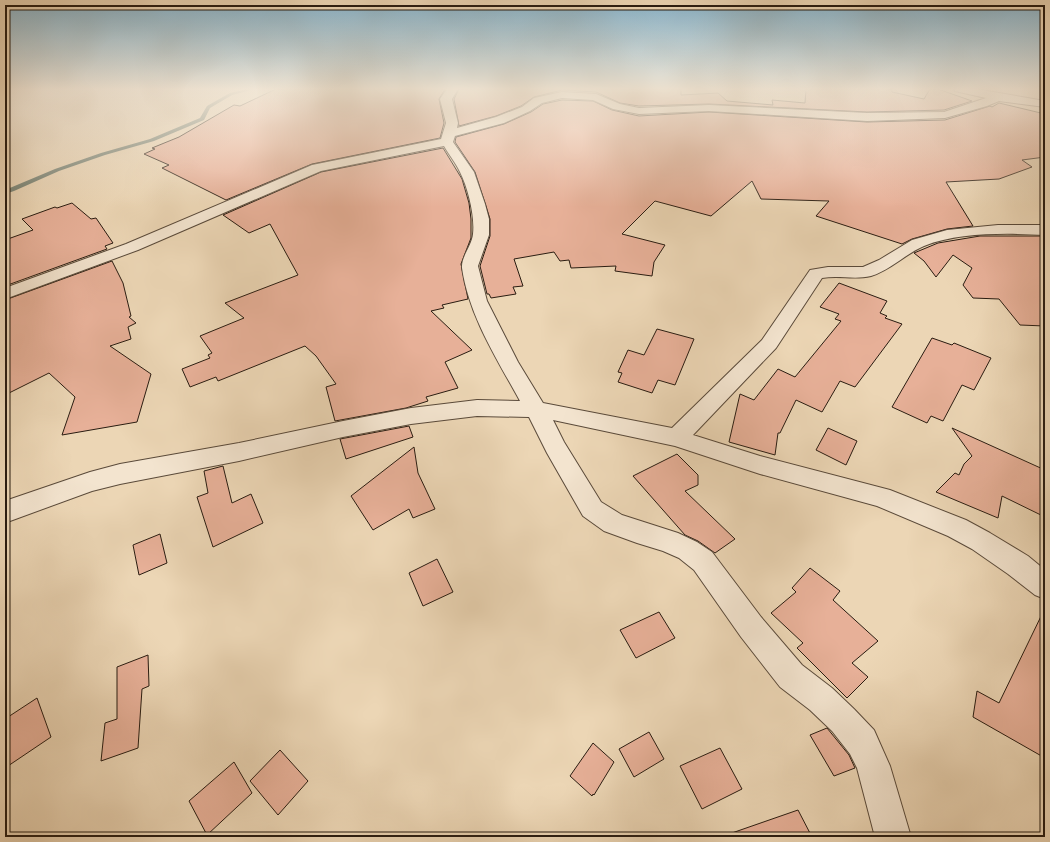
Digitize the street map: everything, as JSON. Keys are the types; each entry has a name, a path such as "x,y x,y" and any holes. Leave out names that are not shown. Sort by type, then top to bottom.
{"street":[{"path":"450,128 448,138 467,172 479,211 481,235 470,266 478,301 493,336 536,409 555,447 592,509 612,523 669,541 688,550 703,561 751,627 791,676 821,699 843,720 862,742 873,766 893,837"},
{"path":"5,294 132,247 313,169 448,138 476,128"},
{"path":"676,438 769,344 816,274 825,270 864,272 877,267 918,244 938,237 1014,229 1045,230"},
{"path":"10,510 90,482 120,474 239,452 343,429 411,416 477,408 536,409 676,438 760,465 881,497 957,528 981,541 1018,565 1045,586"}],"building":[{"path":"194,128 443,128 440,138 312,164 226,200 162,168 169,165 144,154 155,149 152,148 179,137"},
{"path":"488,128 1045,128 1045,157 1022,160 1032,167 999,179 946,182 973,226 947,229 912,239 902,244 816,216 829,201 761,199 752,181 711,216 655,201 622,234 665,245 654,262 652,276 615,271 616,266 571,268 569,260 560,261 554,252 514,259 523,286 513,287 516,294 491,298 489,294 487,294 480,266 490,236 490,219 475,172 455,142 456,137"},
{"path":"443,148 462,179 469,203 471,219 471,238 461,264 468,299 442,305 444,308 431,311 472,350 445,362 458,388 426,397 428,401 406,408 335,421 326,387 336,384 316,356 305,346 218,381 216,377 190,387 182,369 210,358 208,355 212,353 200,336 244,318 225,303 298,275 270,224 249,233 223,215 321,172"},
{"path":"72,203 91,219 96,218 113,243 105,246 107,249 5,286 5,240 33,230 22,219 55,207 57,208"},
{"path":"980,236 1045,236 1045,326 1020,325 999,299 973,298 963,285 972,268 953,255 936,277 924,261 914,253 938,243"},
{"path":"112,261 123,283 131,316 129,317 136,323 128,327 131,339 110,346 151,374 137,422 62,435 75,397 49,373 5,395 5,300"},
{"path":"839,283 887,301 880,313 887,316 885,318 902,324 855,387 840,381 822,412 796,400 780,433 778,433 775,455 729,442 740,394 754,400 778,369 795,377 841,321 835,319 839,314 820,307"},
{"path":"657,329 694,339 675,385 658,380 652,393 618,382 622,373 618,372 628,350 644,355"},
{"path":"932,338 952,345 954,343 991,358 974,390 962,385 943,421 931,416 927,423 892,407"},
{"path":"409,426 413,437 346,459 340,439"},
{"path":"828,428 857,441 846,465 816,450"},
{"path":"952,428 1045,470 1045,517 1002,496 998,518 936,492 955,473 959,475 964,464 972,456"},
{"path":"414,447 418,473 435,509 413,518 409,509 373,530 351,496"},
{"path":"677,454 698,475 698,485 685,491 735,539 715,553 698,541 685,535 633,476"},
{"path":"223,466 232,503 251,494 263,523 213,547 197,497 208,493 204,471"},
{"path":"160,534 167,563 139,575 133,545"},
{"path":"437,559 453,592 423,606 409,573"},
{"path":"810,568 840,591 833,600 878,641 852,663 868,677 847,698 797,648 803,643 771,613 796,592 792,588"},
{"path":"1045,608 1045,758 973,717 977,691 999,703"},
{"path":"659,612 675,638 636,658 620,630"},
{"path":"148,655 149,686 142,689 138,748 101,761 105,723 117,719 117,667"},
{"path":"37,698 51,737 5,768 5,719"},
{"path":"827,728 849,755 855,768 834,776 810,735"},
{"path":"649,732 664,759 634,777 619,749"},
{"path":"593,743 614,762 592,796 570,776"},
{"path":"720,748 742,789 702,809 680,766"},
{"path":"280,750 308,781 278,815 250,781"},
{"path":"234,762 252,793 207,835 189,801"},
{"path":"798,810 812,837 729,837 729,834"}],"waterway":[{"path":"5,192 57,170 103,154 152,140 180,128"}]}
